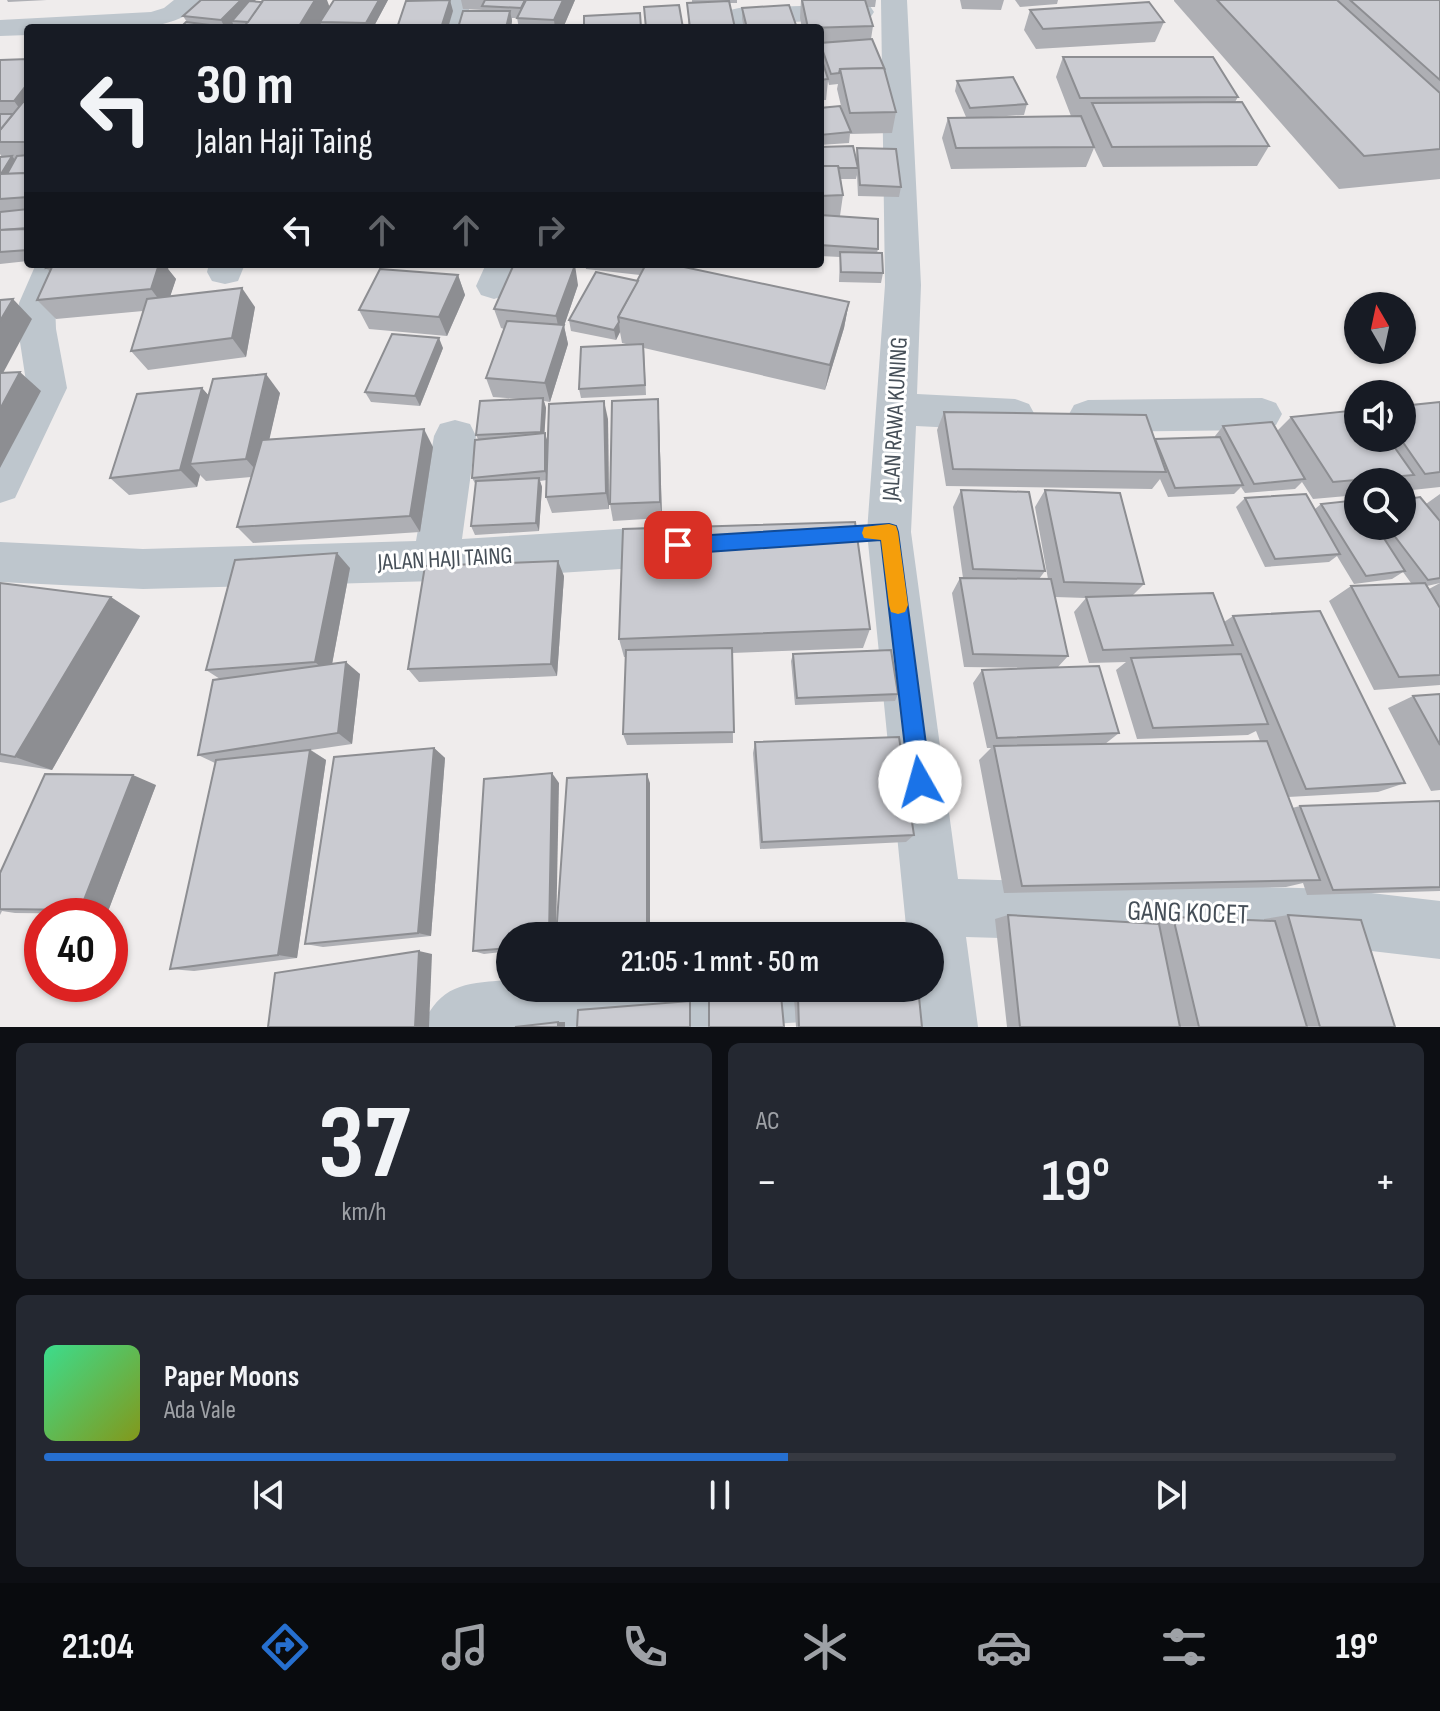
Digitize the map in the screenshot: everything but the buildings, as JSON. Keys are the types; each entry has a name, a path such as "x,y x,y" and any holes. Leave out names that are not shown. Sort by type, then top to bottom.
{"street":[{"path":"76,24 153,20 173,14 191,0"},
{"path":"452,24 458,0"},
{"path":"736,24 735,19 739,16 895,5"},
{"name":"JALAN RAWA KUNING","path":"895,5 903,285 889,532 937,922"},
{"path":"0,28 24,27"},
{"path":"0,485 47,388 37,329 37,303 52,268"},
{"path":"895,409 1113,417 1262,414"},
{"path":"436,561 455,436"},
{"path":"842,535 889,532"},
{"name":"JALAN HAJI TAING","path":"0,562 143,569 436,561 717,543"},
{"name":"GANG KOCET","path":"936,907 1337,918 1440,930"},
{"path":"453,1027 470,1013 643,1002"}],"slow traffic":[{"path":"871,533 889,532 898,605"}],"route":[{"path":"678,545 889,532 920,782"}]}
